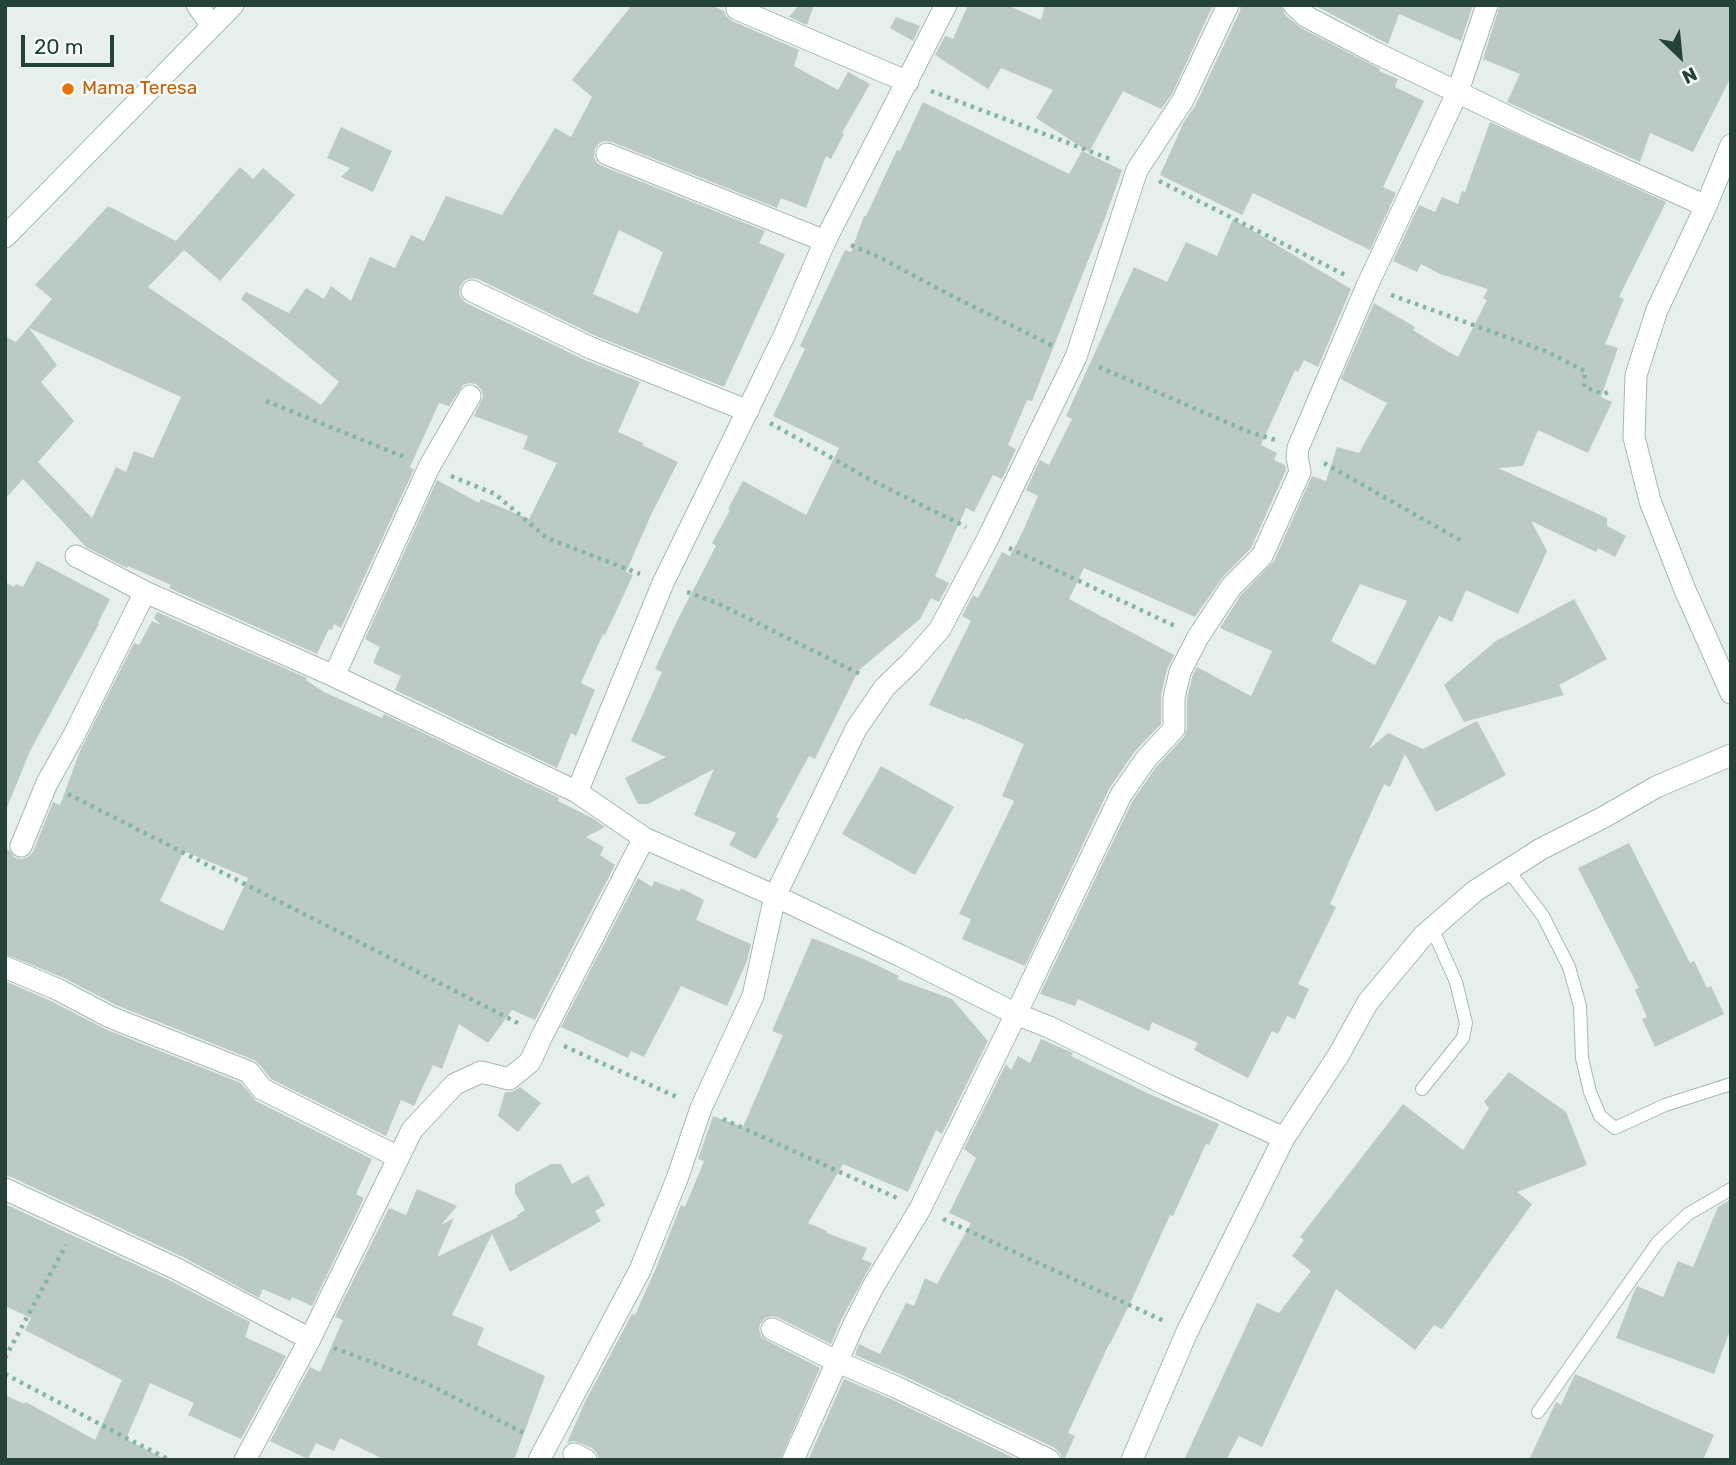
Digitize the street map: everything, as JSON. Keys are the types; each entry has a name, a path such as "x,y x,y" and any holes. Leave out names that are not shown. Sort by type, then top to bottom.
{"street":[{"path":"197,5 212,26"},
{"path":"5,237 233,5"},
{"path":"577,792 663,583 784,335 825,241 946,5"},
{"path":"542,1452 640,1270 677,1179 701,1108 753,996 775,896 856,729 885,687 940,629 988,538 1076,357 1137,170 1183,100 1228,5"},
{"path":"1294,5 1307,17 1374,51 1538,131 1706,206"},
{"path":"793,1460 854,1324 920,1209 1121,794 1146,759 1174,729 1174,698 1180,672 1198,637 1231,587 1262,556 1300,472 1298,448 1367,286 1458,91 1487,5"},
{"path":"737,9 908,82"},
{"path":"1731,145 1706,206 1657,310 1636,375 1634,438 1650,501 1685,590 1731,693"},
{"path":"607,154 825,241"},
{"path":"471,291 591,348 748,411"},
{"path":"334,676 429,467 470,396"},
{"path":"76,556 145,592 334,676 577,792 644,838 775,896 1167,1086 1284,1138"},
{"path":"20,846 47,783 74,735 145,592"},
{"path":"1132,1460 1186,1332 1284,1138 1338,1056 1368,1002 1423,936 1475,891 1541,849 1656,787 1731,755"},
{"path":"245,1460 310,1339 412,1130 455,1084 481,1072 509,1079 530,1062 644,838"},
{"path":"5,967 59,990 110,1017 249,1072 262,1089 398,1157"},
{"path":"5,1189 177,1269 310,1339"},
{"path":"772,1329 1049,1460"}],"lane":[{"path":"1508,870 1543,916 1569,967 1580,1006 1582,1058 1590,1092 1600,1116 1615,1128 1665,1105 1731,1084"},
{"path":"1422,1089 1463,1038 1466,1023 1456,982 1432,928"},
{"path":"1538,1412 1658,1242 1688,1214 1731,1189"}],"path":[{"path":"908,82 1137,170 1367,286 1545,351 1585,371 1584,387 1604,394 1636,375"},
{"path":"825,241 851,246 881,258 1076,357 1247,431 1298,448 1460,540"},
{"path":"265,401 495,494 547,538 719,604 885,687"},
{"path":"47,783 542,1036 1186,1332"},
{"path":"5,1358 78,1223"},
{"path":"310,1339 424,1382 542,1452"},
{"path":"5,1366 7,1374 170,1460"}],"building":[{"path":"632,5 710,5 724,11 732,21 799,50 794,66 838,90 848,72 870,84 842,133 844,134 831,159 826,156 806,208 781,198 777,208 612,142 604,141 595,149 594,157 602,166 765,231 759,243 785,254 724,387 596,336 478,279 465,280 460,286 459,293 466,303 585,360 640,382 618,432 678,462 626,572 633,575 581,683 595,690 576,736 571,733 557,768 395,690 401,676 373,663 380,647 365,639 437,480 479,503 481,499 529,519 557,463 523,449 528,436 474,416 483,397 482,390 476,384 463,385 449,406 439,403 410,467 414,469 341,628 334,624 332,630 329,629 317,654 169,588 171,585 128,566 127,568 86,547 23,479 5,499 5,336 16,342 52,299 35,285 108,206 176,241 240,167 253,179 263,168 295,195 220,281 184,250 148,287 321,405 339,382 241,299 246,292 289,313 306,288 324,299 331,286 351,301 370,257 395,268 411,235 424,241 446,196 502,215 555,128 571,137 592,97 572,80","holes":["619,230 663,252 638,314 593,294","29,328 181,397 153,458 134,451 126,472 116,467 92,518 38,462 74,421 41,382 57,365"]},
{"path":"799,5 814,5 807,25 789,17"},
{"path":"968,5 1007,5 1041,20 1045,5 1213,5 1172,94 1161,109 1123,91 1089,152 1036,118 1053,90 1001,68 988,89 935,55 945,36 953,39"},
{"path":"1241,5 1281,5 1285,15 1301,28 1398,79 1395,87 1424,101 1383,187 1396,193 1370,250 1253,193 1242,215 1160,175"},
{"path":"1314,5 1473,5 1461,41 1399,14 1388,44"},
{"path":"1500,5 1731,5 1731,77 1693,152 1650,133 1640,162 1507,102 1520,74 1483,59"},
{"path":"896,17 920,26 913,41 890,28"},
{"path":"923,102 1069,174 1082,151 1122,170 1032,401 1027,400 1008,445 1016,449 1002,479 993,475 974,512 966,508 935,576 949,583 939,602 931,598 920,619 858,671 815,759 809,756 776,817 779,819 756,859 729,845 736,833 694,815 714,769 648,804 638,804 625,778 666,757 631,741 662,672 655,669 716,546 712,543 743,481 806,515 839,448 773,416 805,349 800,346 845,250 851,252 864,216"},
{"path":"1490,122 1666,202 1619,297 1624,299 1605,344 1618,348 1601,397 1612,402 1588,453 1538,430 1523,466 1498,468 1607,518 1607,526 1626,536 1615,557 1598,548 1596,552 1531,521 1547,551 1518,614 1466,590 1452,622 1439,616 1369,749 1388,733 1423,749 1477,721 1506,775 1436,812 1405,754 1390,787 1384,784 1330,904 1336,907 1298,984 1309,989 1295,1019 1287,1016 1278,1034 1272,1031 1248,1078 1194,1050 1198,1043 1152,1022 1149,1031 1078,999 1075,1006 1040,994 1132,802 1156,767 1184,737 1187,729 1187,699 1197,667 1251,696 1272,651 1220,628 1241,595 1274,561 1312,476 1326,481 1337,447 1359,453 1387,403 1341,379 1374,303 1458,357 1487,300 1483,298 1488,289 1440,274 1421,264 1417,272 1393,261 1419,205 1435,212 1442,197 1458,204 1462,191 1465,192","holes":["1360,584 1407,601 1375,665 1331,641"]},
{"path":"341,127 392,151 373,192 341,177 350,168 327,158"},
{"path":"1233,219 1351,289 1318,367 1304,360 1298,372 1295,370 1261,445 1277,453 1274,460 1285,465 1286,470 1251,548 1222,578 1195,617 1084,568 1069,599 1174,655 1167,669 1161,695 1161,724 1135,751 1109,789 1025,966 962,939 971,919 959,914 1014,801 1002,796 1024,744 929,705 971,621 962,616 973,595 978,598 1002,552 1010,556 1023,531 1038,496 1026,490 1040,460 1049,465 1072,419 1066,416 1134,267 1167,282 1186,242 1217,256"},
{"path":"37,561 110,599 30,751 6,810 5,582 14,587 16,584 23,587"},
{"path":"1574,599 1607,659 1559,685 1564,695 1464,722 1444,685 1496,641"},
{"path":"157,612 307,678 306,680 324,692 382,718 384,714 559,798 558,801 605,827 586,837 604,847 600,855 615,865 535,1020 512,1010 488,1043 459,1024 442,1069 433,1065 414,1106 401,1100 386,1136 271,1079 254,1060 116,1005 64,978 5,954 5,848 15,858 22,859 33,852 53,802 60,805 80,751 134,643 139,645 152,621 161,625 154,618","holes":["184,851 248,878 223,931 160,901"]},
{"path":"881,766 954,807 915,875 842,834"},
{"path":"1629,843 1690,963 1694,961 1707,988 1711,986 1724,1014 1655,1047 1642,1019 1647,1017 1635,990 1639,988 1578,868"},
{"path":"638,878 652,887 654,881 680,891 681,888 704,900 696,920 751,944 747,961 727,1006 681,986 644,1057 631,1051 628,1058 561,1027"},
{"path":"812,938 866,960 899,976 897,979 952,999 988,1041 942,1134 936,1130 908,1192 843,1164 808,1223 867,1248 862,1259 872,1263 831,1344 777,1317 765,1318 760,1324 761,1336 766,1340 820,1368 780,1460 599,1460 592,1448 574,1441 567,1443 585,1402 632,1314 635,1315 681,1205 685,1207 704,1161 698,1159 713,1116 743,1127 783,1035 772,1031"},
{"path":"5,981 105,1029 241,1083 256,1101 372,1159 356,1194 364,1198 312,1306 292,1297 290,1301 263,1289 259,1298 183,1257 5,1176"},
{"path":"1041,1039 1147,1093 1219,1124 1209,1145 1206,1144 1173,1216 1170,1215 1109,1344 1068,1433 1075,1436 1064,1460 1055,1448 855,1355 859,1344 880,1354 906,1303 914,1306 925,1278 937,1284 971,1223 949,1213 976,1158 964,1149 1006,1064 1011,1070 1018,1056 1030,1063"},
{"path":"1509,1072 1566,1112 1587,1165 1517,1192 1532,1204 1442,1329 1434,1325 1415,1350 1336,1289 1262,1447 1239,1436 1226,1460 1184,1460 1257,1303 1279,1313 1311,1271 1292,1256 1304,1240 1300,1237 1403,1104 1463,1150 1489,1108 1484,1102"},
{"path":"520,1087 541,1103 518,1132 498,1116 505,1092 512,1092"},
{"path":"551,1164 561,1164 572,1184 588,1175 605,1205 595,1211 601,1221 510,1272 492,1234 452,1315 484,1328 477,1345 545,1376 514,1460 385,1460 340,1438 334,1451 316,1443 308,1459 270,1441 310,1367 320,1372 343,1320 335,1317 389,1208 406,1215 417,1189 457,1206 441,1225 454,1218 437,1257 518,1217 517,1215 525,1210 515,1193 515,1184"},
{"path":"1731,1199 1731,1328 1714,1374 1616,1338 1637,1286 1663,1297 1678,1261 1693,1267 1718,1207"},
{"path":"5,1204 171,1281 250,1322 245,1337 286,1356 241,1439 188,1415 194,1403 150,1383 126,1439 167,1460 5,1460 5,1395 24,1404 26,1402 95,1440 122,1380 25,1330 31,1318 5,1306"},
{"path":"1575,1374 1714,1435 1703,1460 1529,1460 1556,1402 1561,1405"},
{"path":"844,1379 891,1399 1018,1460 808,1460"}],"place":[{"name":"Mama Teresa","path":"68,89"}]}
